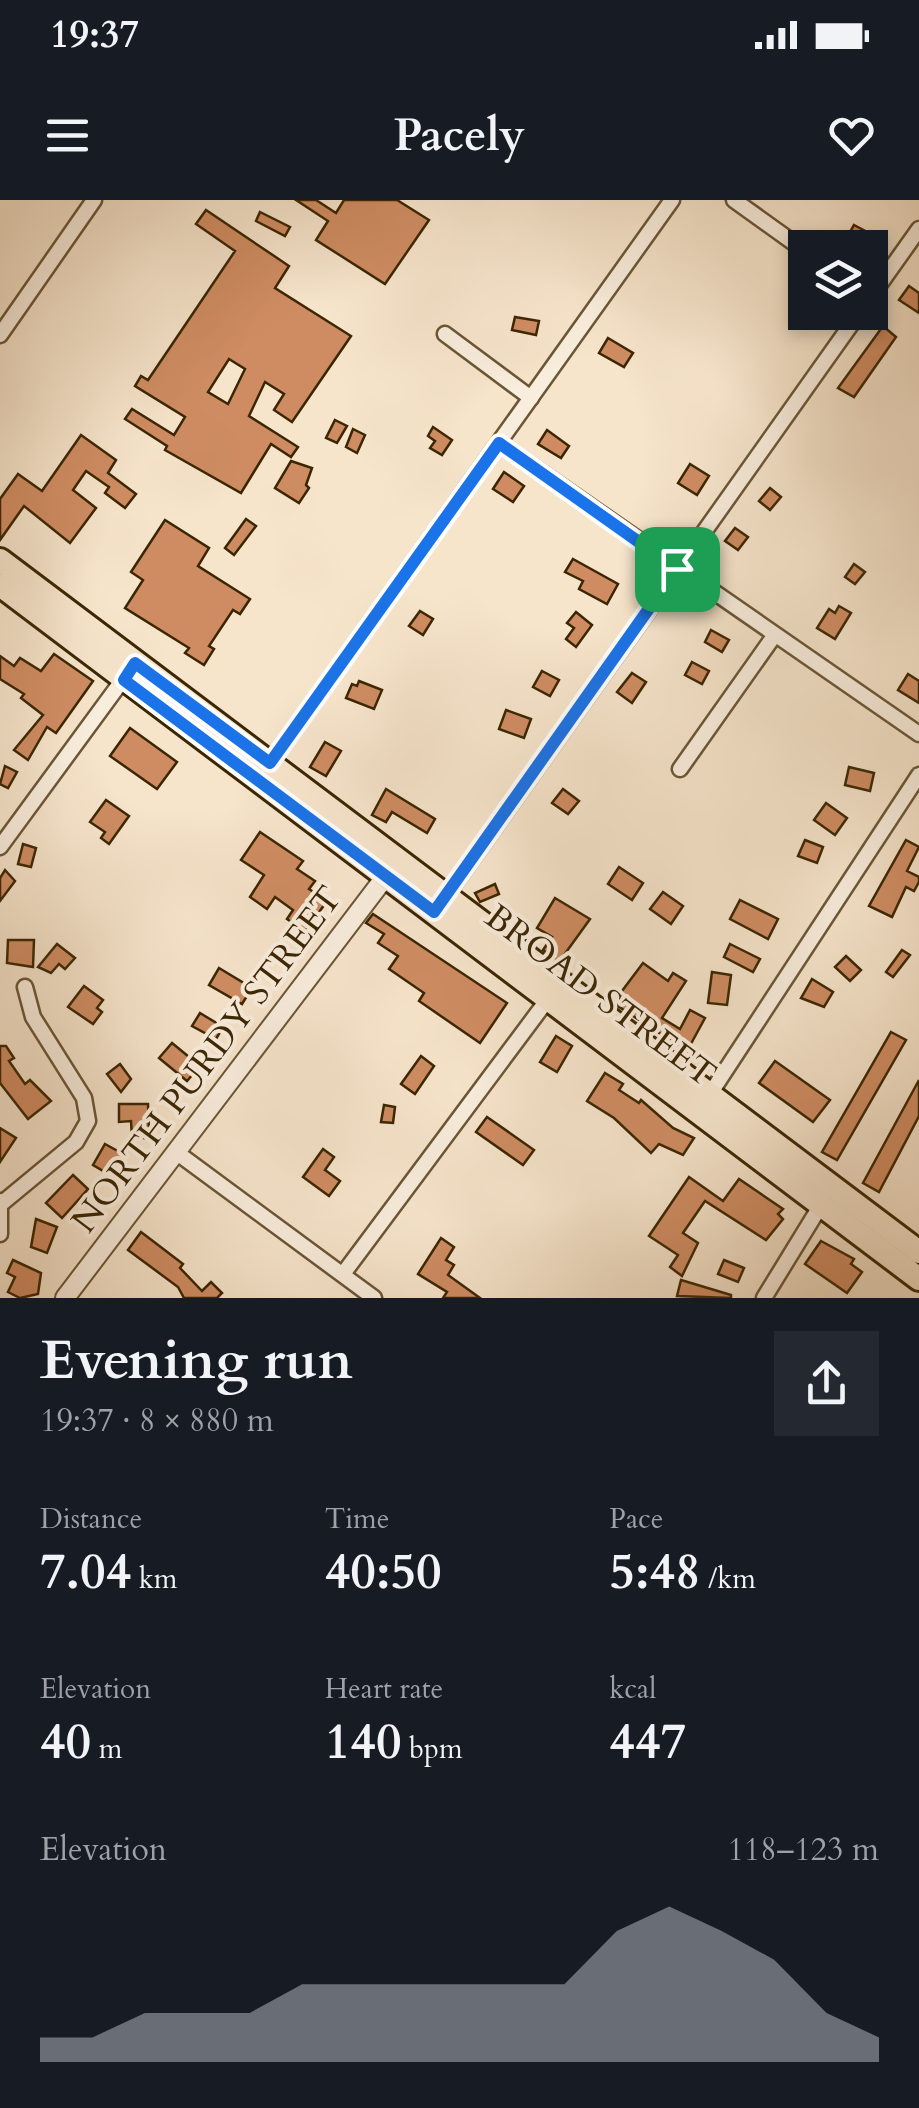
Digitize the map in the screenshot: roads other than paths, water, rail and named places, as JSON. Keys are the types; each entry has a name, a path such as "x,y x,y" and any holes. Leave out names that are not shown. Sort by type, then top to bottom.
{"main road":[{"name":"BROAD STREET","path":"0,560 129,672 440,904 710,1094 919,1252"},
{"name":"BROAD STREET","path":"3,593 270,763 392,867"},
{"name":"BROAD STREET","path":"440,904 548,999 919,1279"}],"street":[{"path":"0,335 94,200"},
{"path":"270,763 672,200"},
{"path":"734,200 788,238"},
{"path":"888,273 919,229"},
{"path":"440,904 847,330"},
{"path":"445,334 531,398"},
{"path":"499,443 919,734"},
{"path":"680,769 774,636"},
{"path":"0,846 129,672"},
{"path":"710,1094 919,776"},
{"name":"NORTH PURDY STREET","path":"65,1298 392,867"},
{"path":"0,1234 0,1202 76,1142 88,1121 84,1098 33,1017 26,986"},
{"path":"343,1274 548,999"},
{"path":"176,1152 374,1298"},
{"path":"764,1298 821,1205"}]}
